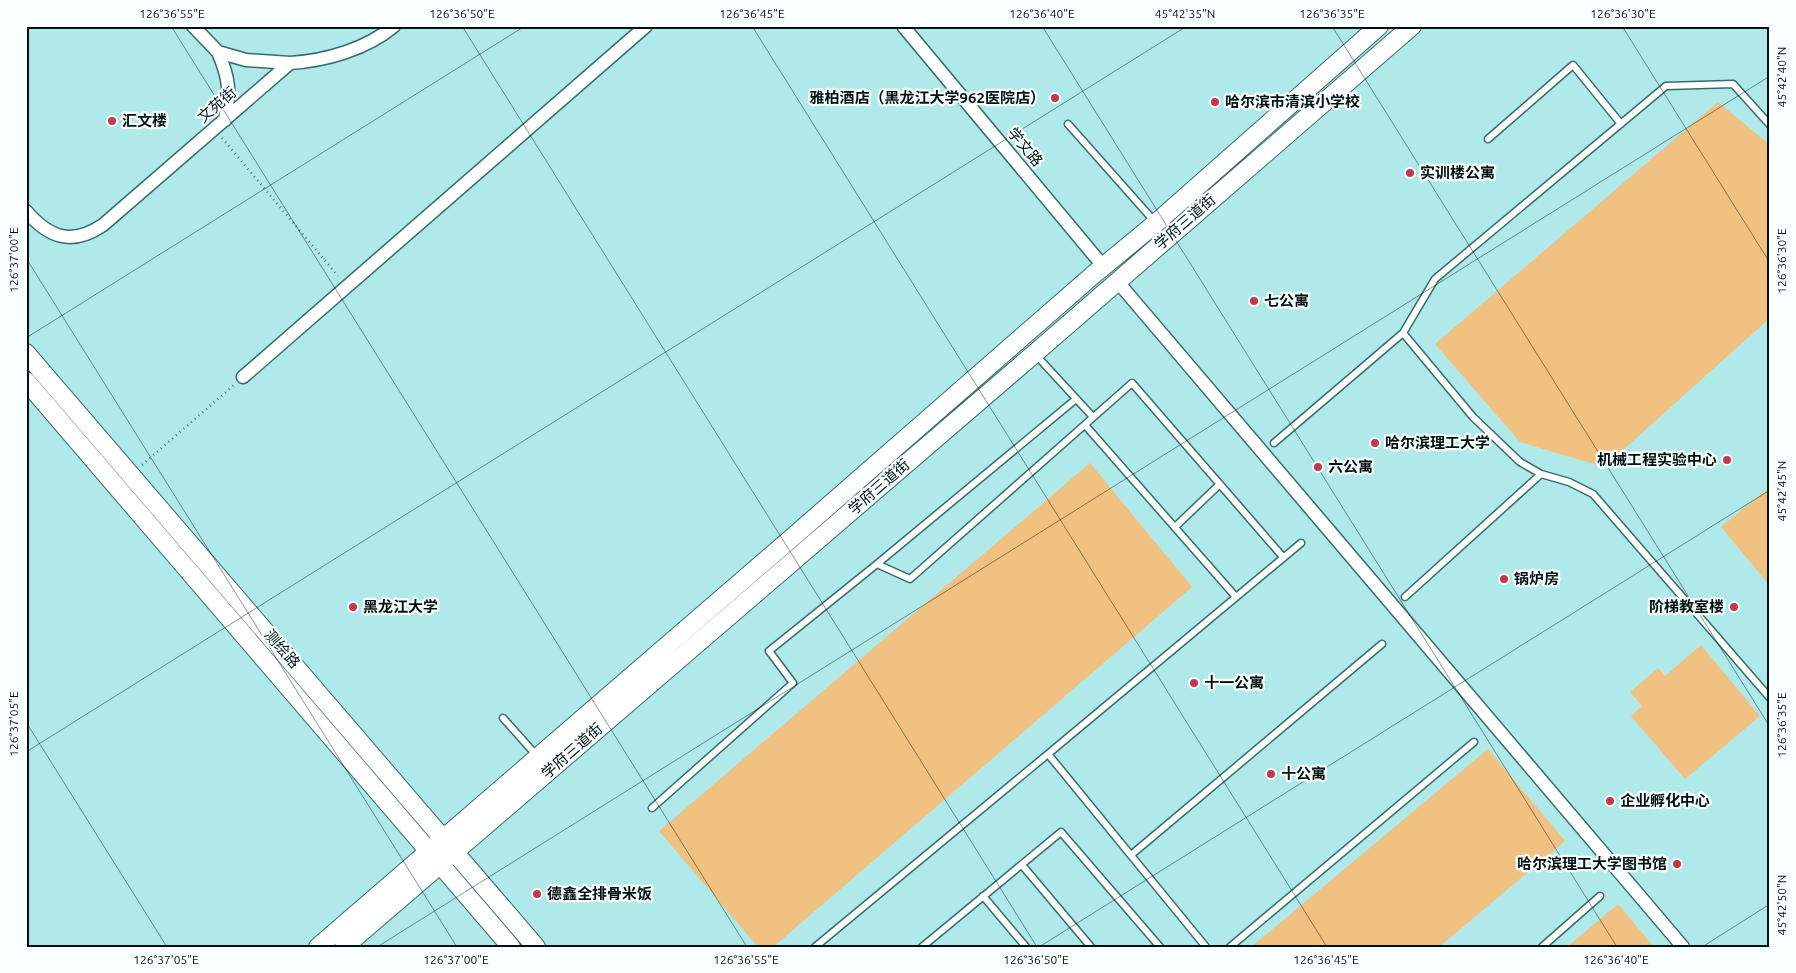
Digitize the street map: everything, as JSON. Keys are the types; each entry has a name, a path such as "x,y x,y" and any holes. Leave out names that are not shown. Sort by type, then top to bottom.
{"main road":[{"name":"学府三道街","path":"449,845 538,757 1103,266 1156,223 1379,26"},
{"name":"学府三道街","path":"318,947 435,857 1034,354 1412,26"},
{"name":"测绘路","path":"26,353 536,947"},
{"name":"测绘路","path":"26,381 511,947"},
{"name":"学府三道街","path":"344,947 435,857"}],"street":[{"path":"193,26 218,52 228,85 229,96 225,120"},
{"path":"218,52 246,60 290,63 313,62 367,43 394,26"},
{"path":"242,377 646,26"},
{"name":"学文路","path":"903,26 1103,266"},
{"name":"文苑街","path":"26,211 36,222 54,235 76,237 92,233 290,63"},
{"path":"1117,281 1683,947"}],"lane":[{"path":"1488,139 1573,65 1620,124"},
{"path":"1274,444 1403,333 1435,280 1666,86 1733,84 1770,125"},
{"path":"1068,124 1156,223"},
{"path":"1403,333 1473,417 1520,462 1541,474 1568,482 1593,494 1770,698"},
{"path":"1034,354 1094,417"},
{"path":"877,564 910,579 1132,383 1283,556"},
{"path":"652,808 793,683 769,651 1076,399"},
{"path":"1085,425 1236,597"},
{"path":"1405,597 1541,474"},
{"path":"1175,527 1220,484"},
{"path":"815,947 1300,543"},
{"path":"1131,855 1382,644"},
{"path":"504,718 538,757"},
{"path":"1230,947 1474,742"},
{"path":"1048,754 1206,947"},
{"path":"922,947 1062,832 1160,947"},
{"path":"1022,865 1091,947"},
{"path":"983,896 1026,947"},
{"path":"1542,947 1600,896"}],"path":[{"path":"214,129 347,287"},
{"path":"131,474 242,377"}],"shaded area":[{"path":"1718,102 1770,145 1770,318 1604,467 1520,442 1435,344"},
{"path":"1090,463 1192,587 773,947 758,947 659,831"},
{"path":"1770,487 1770,586 1721,527"},
{"path":"1701,645 1760,716 1685,779 1631,716 1642,706 1630,692 1658,668 1665,676"},
{"path":"1488,749 1565,841 1439,947 1251,947"},
{"path":"1618,904 1654,947 1567,947"}],"place":[{"name":"雅柏酒店（黑龙江大学962医院店）","path":"1055,98"},
{"name":"哈尔滨市清滨小学校","path":"1215,102"},
{"name":"汇文楼","path":"112,121"},
{"name":"实训楼公寓","path":"1410,173"},
{"name":"七公寓","path":"1254,301"},
{"name":"哈尔滨理工大学","path":"1375,443"},
{"name":"机械工程实验中心","path":"1727,460"},
{"name":"六公寓","path":"1318,467"},
{"name":"锅炉房","path":"1504,579"},
{"name":"黑龙江大学","path":"353,607"},
{"name":"阶梯教室楼","path":"1734,607"},
{"name":"十一公寓","path":"1194,683"},
{"name":"十公寓","path":"1271,774"},
{"name":"企业孵化中心","path":"1610,801"},
{"name":"哈尔滨理工大学图书馆","path":"1677,864"},
{"name":"德鑫全排骨米饭","path":"537,894"}]}
